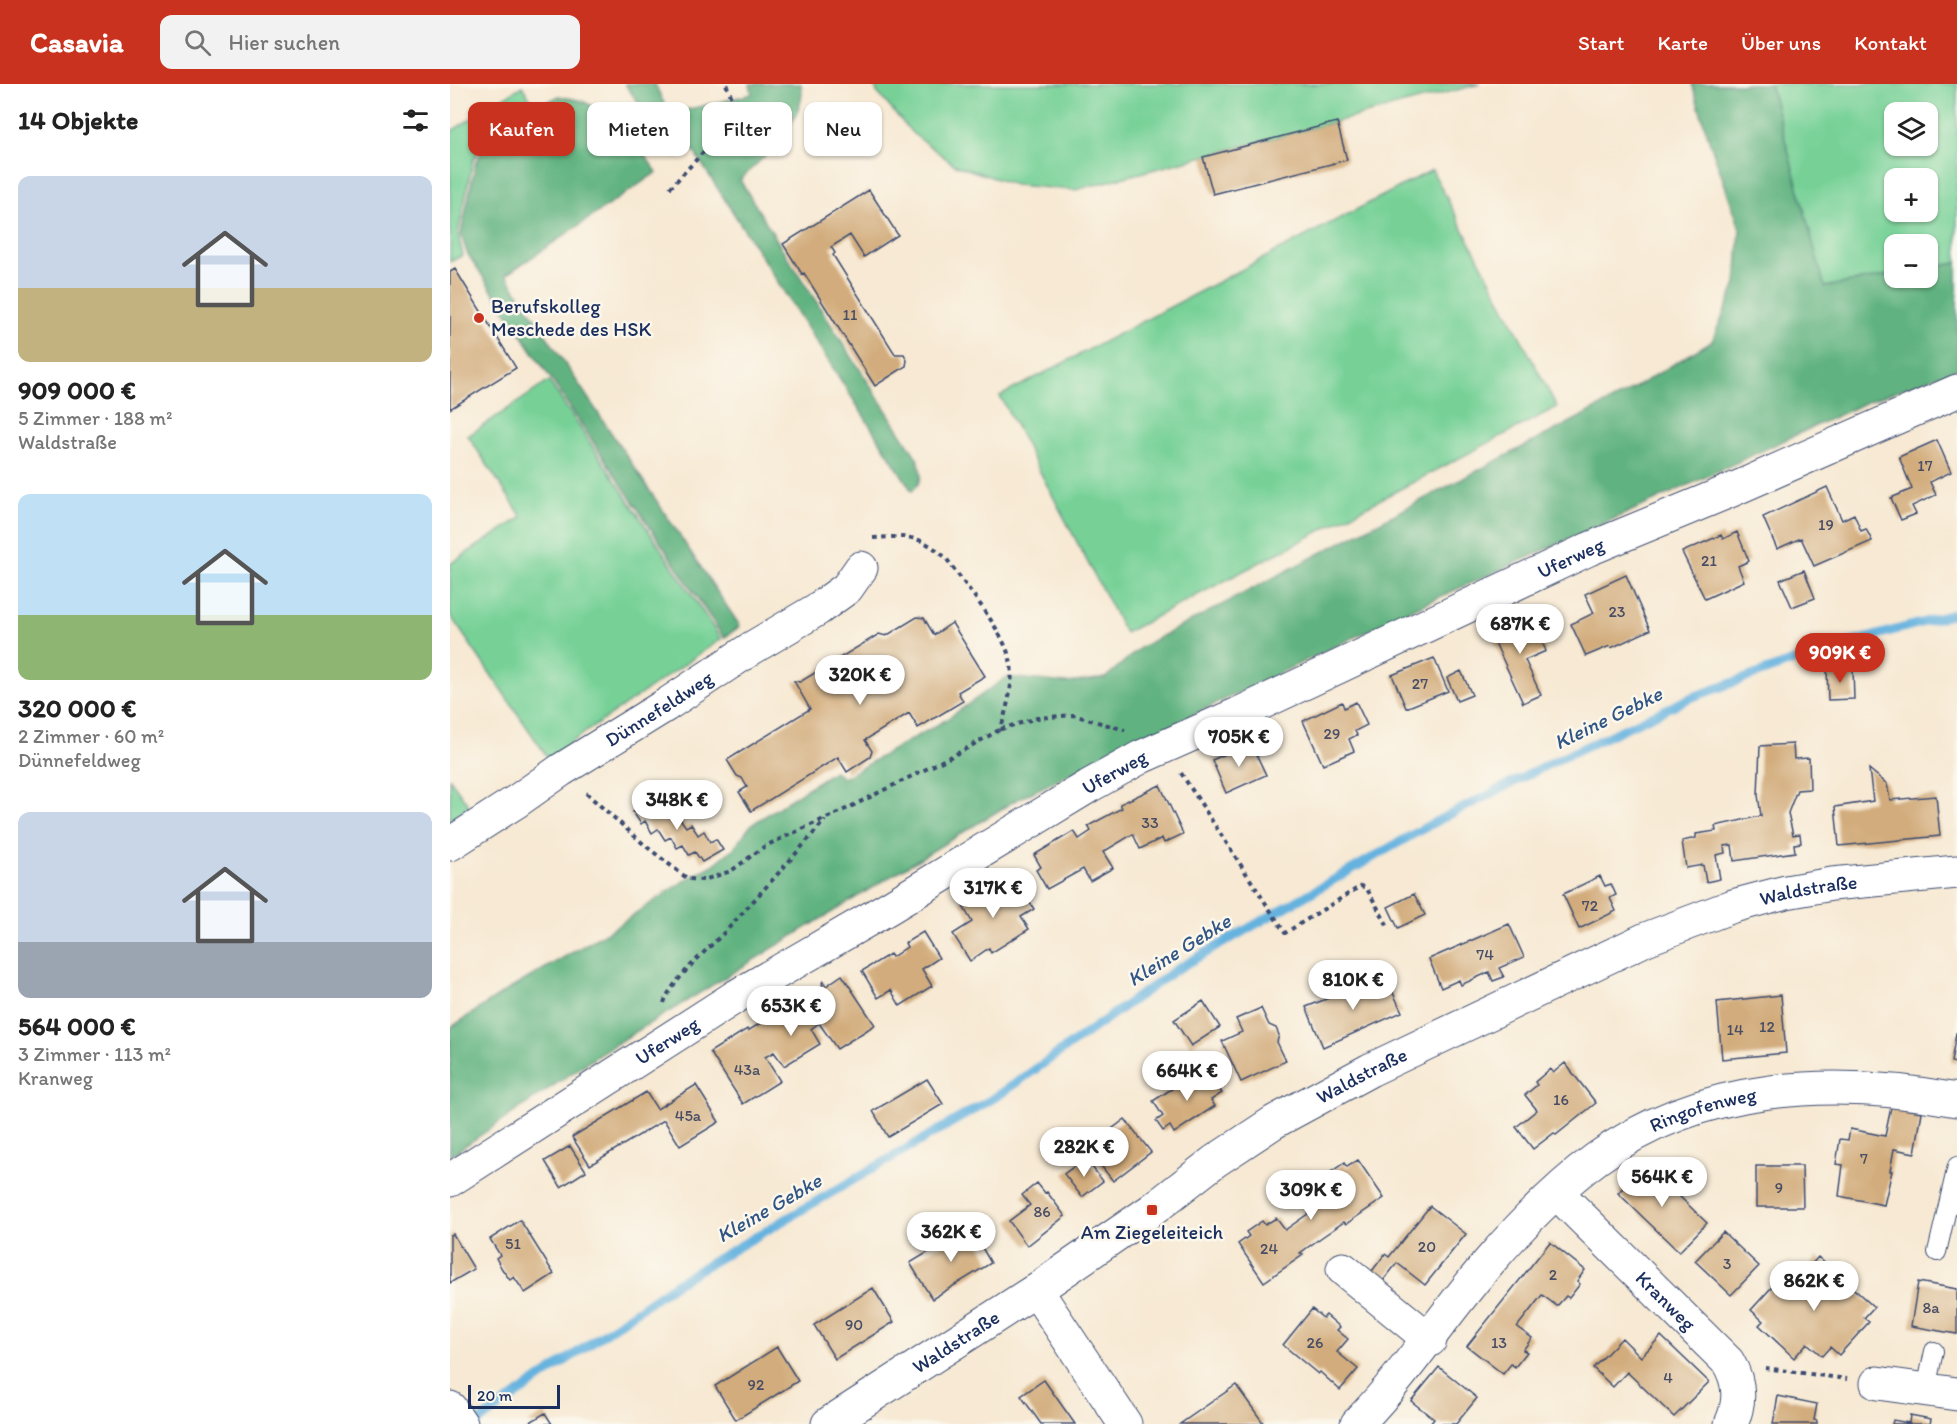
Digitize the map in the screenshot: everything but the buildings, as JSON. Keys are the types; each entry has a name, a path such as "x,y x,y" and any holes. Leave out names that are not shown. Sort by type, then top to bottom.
{"street":[{"name":"Uferweg","path":"450,1180 678,1033 1141,757 1589,549 1732,490 1957,391"},
{"name":"Dünnefeldweg","path":"450,844 752,648 818,609 847,588 861,568"},
{"name":"Waldstraße","path":"828,1424 1036,1290 1152,1210 1215,1161 1274,1122 1380,1065 1646,939 1733,906 1786,892 1832,884 1957,872"},
{"name":"Ringofenweg","path":"1357,1424 1375,1406 1430,1340 1488,1264 1526,1222 1597,1158 1634,1135 1690,1109 1716,1101 1774,1091 1846,1087 1957,1101"},
{"name":"Kranweg","path":"1557,1193 1715,1347 1737,1376"},
{"path":"1343,1269 1430,1340"},
{"path":"1036,1290 1125,1424"},
{"path":"1731,1424 1737,1412 1739,1388 1737,1376"},
{"path":"1877,1383 1942,1391"},
{"path":"450,1408 460,1424"}],"lane":[{"path":"1937,1252 1957,1166"},
{"path":"1934,1351 1942,1391"}],"path":[{"path":"670,188 734,119 735,105 726,84"},
{"path":"872,538 912,537 921,539 935,548 946,558 1001,637 1011,665 1009,692 1001,729"},
{"path":"561,770 646,847 687,879 704,880 731,871 765,846 826,819 1001,729 1038,718 1073,715 1130,732 1164,747 1282,931 1285,933 1361,886 1367,889 1389,928"},
{"path":"678,1033 663,1007 667,994 735,922 826,819"},
{"path":"1737,1376 1756,1368 1765,1368 1877,1383"}],"green space":[{"path":"625,84 655,84 663,102 638,102"},
{"path":"750,84 801,84 802,97 792,122 792,102 719,102 752,94"},
{"path":"874,84 1480,84 1075,190 1015,185 955,165 912,133 877,92"},
{"path":"1692,84 1770,84 1825,287 1884,276 1884,288 1938,288 1938,266 1957,263 1957,369 1869,401 1413,609 1016,800 606,1050 450,1156 450,1028 503,993 614,928 687,879 713,865 734,848 751,825 834,771 843,778 944,721 1007,677 1067,683 1105,678 1141,647 1626,393 1712,341 1736,284 1740,228"},
{"path":"1770,84 1957,84 1957,263 1938,266 1938,234 1884,234 1884,276 1824,287"},
{"path":"522,86 532,102 497,102"},
{"path":"559,96 587,104 587,156 645,156 657,172 506,275 740,626 724,638 467,253 461,234 476,161 479,156 575,156 575,102 546,102"},
{"path":"702,106 702,156 764,156 740,180 917,458 921,476 919,483 912,491 691,147 690,109"},
{"path":"468,120 468,156 476,156 458,234 463,255 450,262 450,132"},
{"path":"1432,170 1557,407 1125,633 1000,396"},
{"path":"549,381 721,639 548,758 450,615 450,564 522,517 468,436"},
{"path":"450,779 469,806 450,820"}],"waterway":[{"name":"Kleine Gebke","path":"475,1424 678,1282 999,1095 1174,971 1433,823 1561,758 1690,698 1830,648 1957,613"}],"place":[{"name":"Berufskolleg Meschede des HSK","path":"479,318"},
{"name":"Am Ziegeleiteich","path":"1152,1210"}]}
